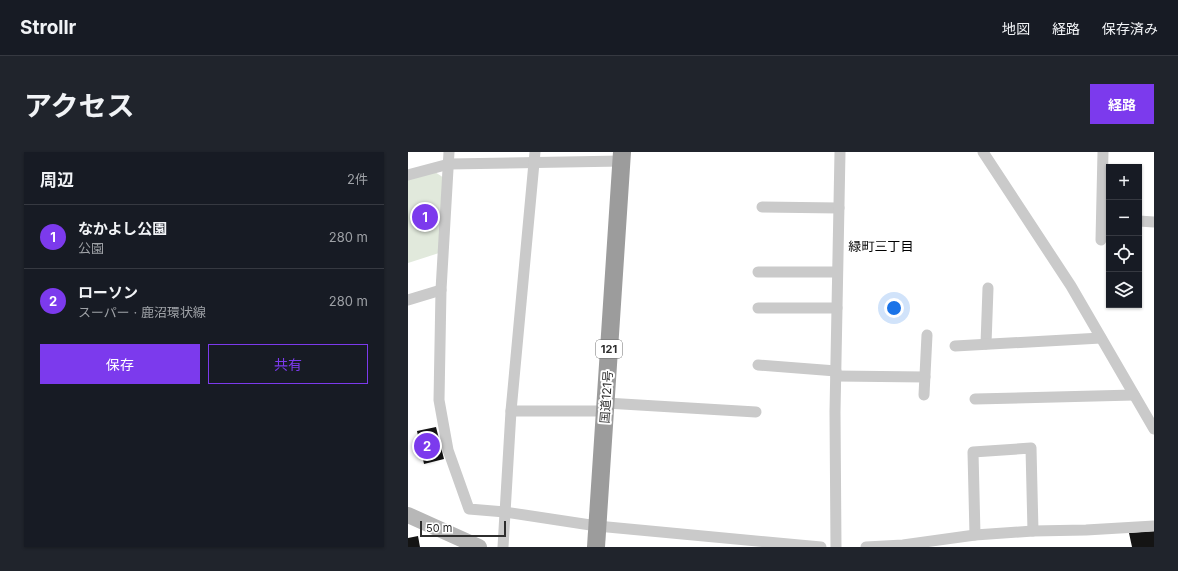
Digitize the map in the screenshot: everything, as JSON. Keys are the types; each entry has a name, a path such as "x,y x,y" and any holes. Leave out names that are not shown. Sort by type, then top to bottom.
{"highway":[{"name":"国道121号","path":"596,547 622,157"}],"main road":[{"path":"408,515 479,547"}],"street":[{"path":"449,152 441,290 439,400 448,450 469,509 505,512 597,526 821,547"},
{"path":"836,547 837,272 840,152"},
{"path":"983,152 1071,286 1154,429"},
{"path":"1102,240 1106,219 1103,152"},
{"path":"408,174 449,164 535,158 622,157"},
{"path":"503,547 511,411 535,158"},
{"path":"762,207 839,208"},
{"path":"1142,221 1154,222"},
{"path":"758,272 837,272"},
{"path":"986,344 988,288"},
{"path":"408,300 441,290"},
{"path":"758,308 837,308"},
{"path":"924,395 927,335"},
{"path":"955,346 1101,338"},
{"path":"758,365 836,374 925,377"},
{"path":"975,399 1134,395"},
{"path":"511,411 606,407 756,412"},
{"path":"975,535 973,452 1031,448 1033,531"},
{"path":"866,547 903,545 975,535 1154,526"}],"shaded area":[{"path":"435,172 444,178 439,253 408,263 408,180"}],"building":[{"path":"436,427 444,459 424,464 417,431"},
{"path":"1154,531 1154,547 1132,547 1129,533"},
{"path":"418,536 420,547 408,547 408,538"}],"place":[{"name":"なかよし公園","path":"425,217"},
{"name":"ローソン","path":"427,446"}],"district":[{"name":"緑町三丁目","path":"881,246"}]}
